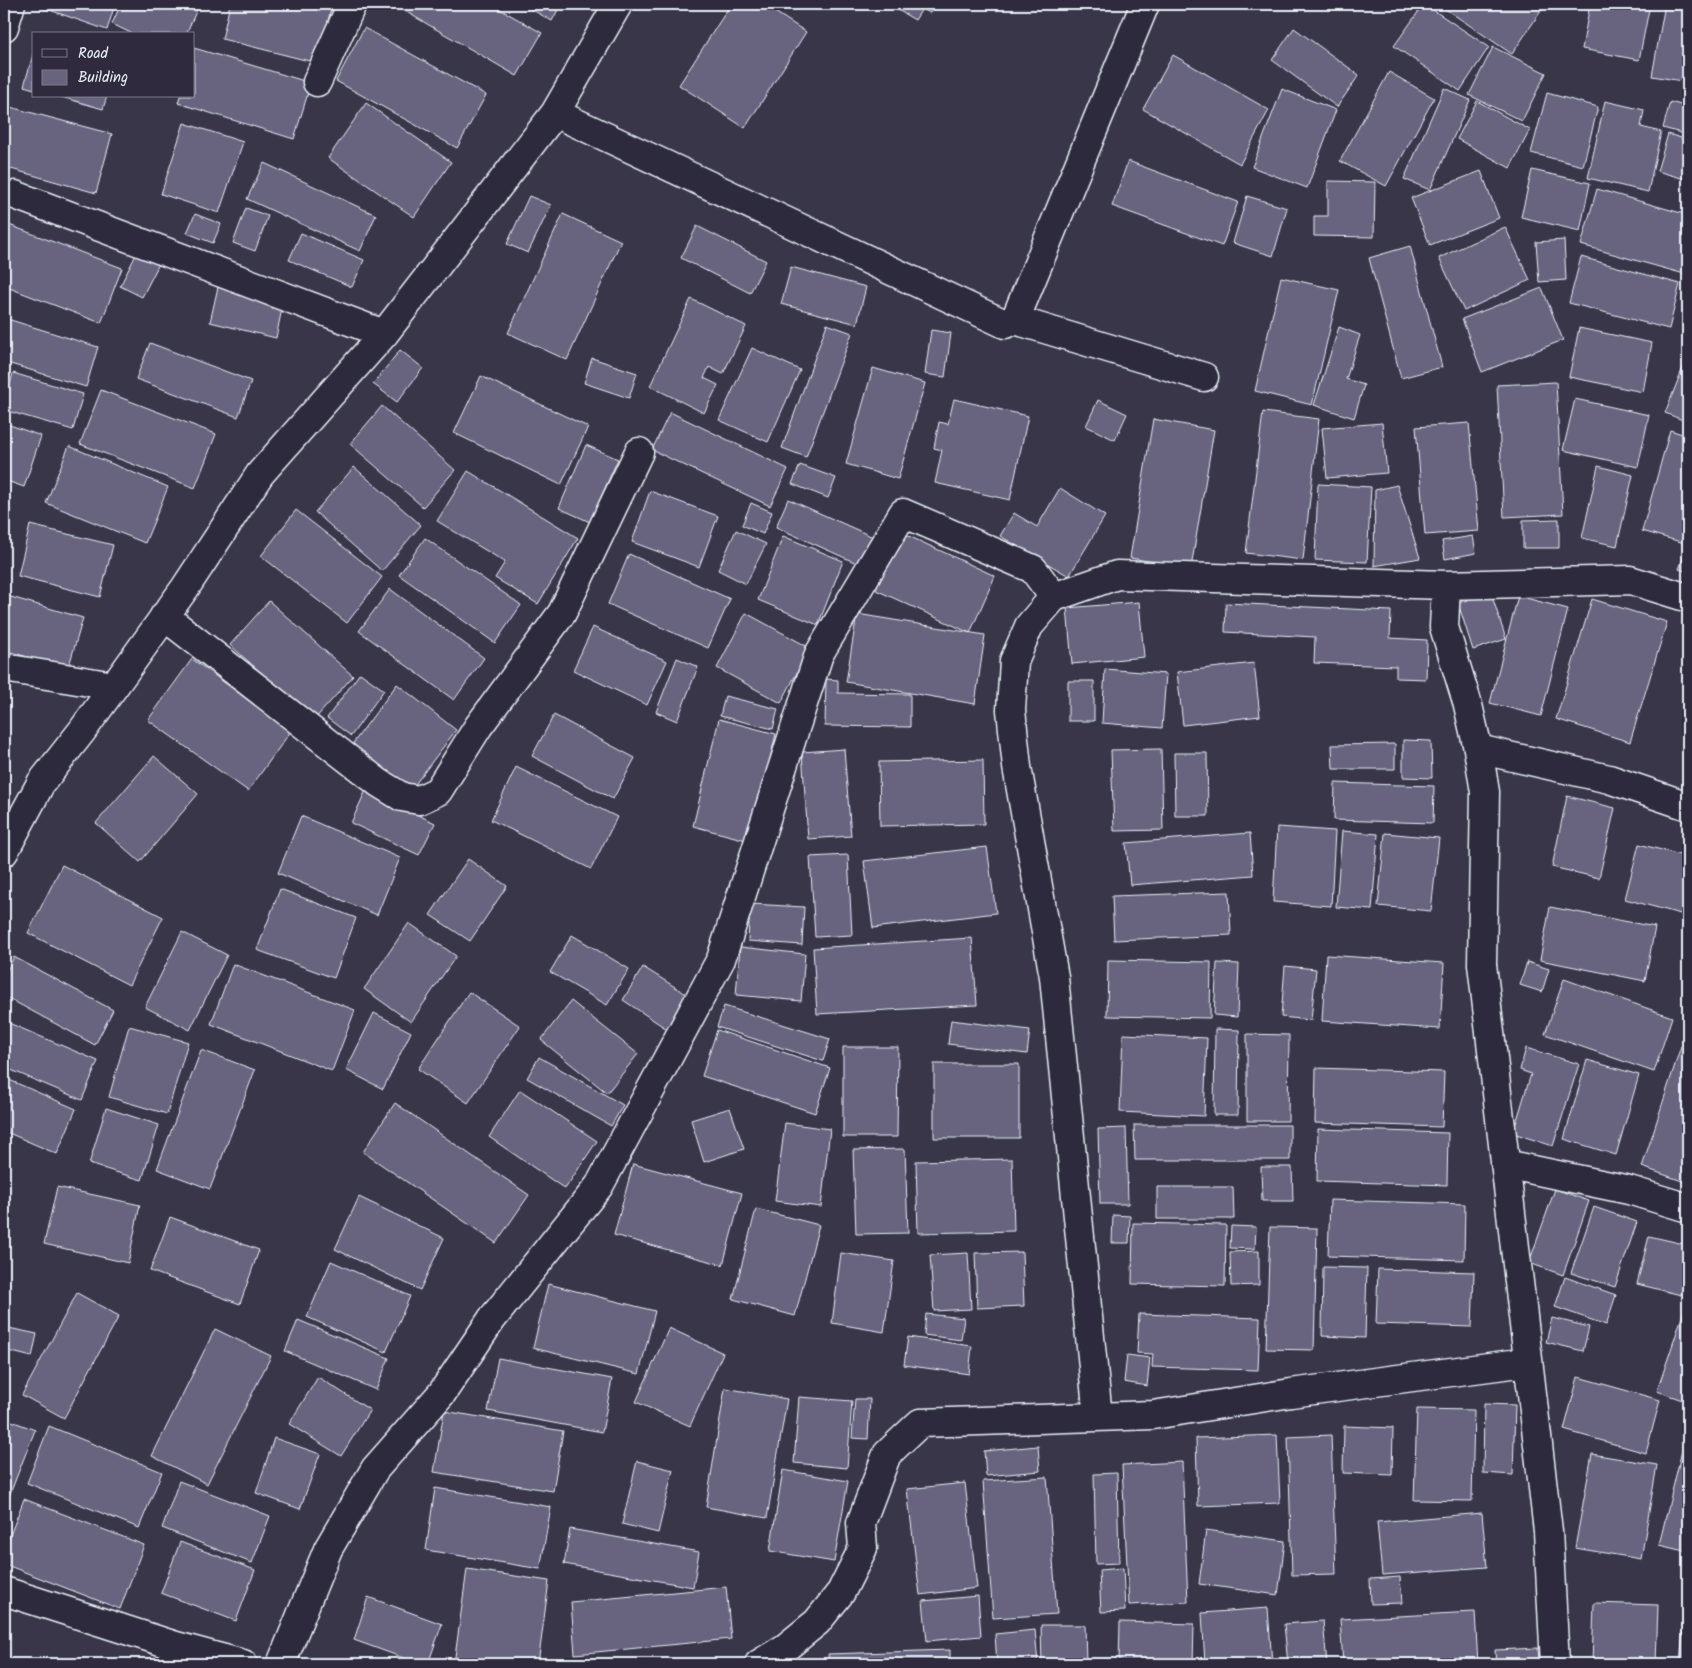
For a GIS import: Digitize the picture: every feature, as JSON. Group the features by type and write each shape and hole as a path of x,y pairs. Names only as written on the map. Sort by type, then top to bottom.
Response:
{"street":[{"path":"4,28 11,4"},
{"path":"317,82 352,4"},
{"path":"4,852 41,783 164,616 260,474 384,334 555,113 618,4"},
{"path":"1015,320 1145,4"},
{"path":"555,113 1005,324 1015,320 1204,377"},
{"path":"15,195 384,334"},
{"path":"164,616 379,783 402,797 419,800 438,791 478,727 562,612 639,452"},
{"path":"281,1664 328,1549 375,1469 442,1393 492,1319 604,1177 721,959 819,654 903,513 1032,569 1054,597"},
{"path":"1032,569 1028,626 1014,661 1011,710 1017,766 1054,977 1098,1417"},
{"path":"1028,626 1054,597 1117,575 1446,585 1630,580 1688,598"},
{"path":"1446,585 1444,627 1468,705 1485,792 1482,964 1548,1531 1555,1664"},
{"path":"4,668 114,686"},
{"path":"1478,749 1609,778 1688,806"},
{"path":"1505,1164 1629,1190 1688,1208"},
{"path":"759,1664 784,1648 817,1622 841,1592 863,1548 861,1523 887,1454 920,1423 1153,1415 1291,1393 1527,1362"},
{"path":"4,1591 176,1646 243,1664"}],"building":[{"path":"39,4 115,4 107,30 38,6"},
{"path":"121,4 199,5 187,32 129,32 112,24"},
{"path":"230,4 332,5 317,63 222,39"},
{"path":"407,4 491,4 542,33 517,76 403,10"},
{"path":"522,4 561,4 552,21"},
{"path":"731,4 780,4 775,12 806,32 745,128 679,85"},
{"path":"899,4 935,4 930,13 922,9 915,20 896,9"},
{"path":"1424,4 1489,47 1460,91 1394,46"},
{"path":"1438,4 1544,4 1545,5 1512,54"},
{"path":"1590,4 1650,4 1639,60 1582,49"},
{"path":"1665,4 1688,4 1688,82 1652,76"},
{"path":"364,28 486,95 457,148 336,81"},
{"path":"1294,28 1359,75 1337,107 1272,60"},
{"path":"1493,47 1546,73 1522,121 1469,95"},
{"path":"195,48 311,83 294,139 178,103 179,98 195,98"},
{"path":"1173,55 1269,110 1240,164 1143,109"},
{"path":"32,58 32,88 24,86"},
{"path":"1389,72 1434,98 1386,186 1340,161"},
{"path":"1444,88 1470,100 1430,190 1404,179"},
{"path":"1282,89 1336,110 1307,188 1252,167"},
{"path":"1547,93 1598,107 1583,166 1531,153"},
{"path":"65,98 106,98 103,109"},
{"path":"1477,101 1530,130 1510,168 1457,139"},
{"path":"1605,101 1644,110 1641,127 1661,132 1648,192 1588,178"},
{"path":"1670,102 1688,107 1688,135 1663,128"},
{"path":"366,103 451,162 414,217 328,158"},
{"path":"10,107 112,134 96,193 4,167 4,131"},
{"path":"184,123 243,142 219,213 161,194"},
{"path":"1668,134 1688,140 1688,180 1657,171"},
{"path":"1128,161 1238,202 1222,246 1112,206"},
{"path":"264,163 376,215 360,251 247,199"},
{"path":"1532,170 1590,183 1580,231 1521,217"},
{"path":"1481,171 1499,218 1430,245 1411,198"},
{"path":"1328,181 1375,182 1374,237 1314,236 1314,216 1328,216"},
{"path":"1597,189 1688,215 1688,275 1581,245"},
{"path":"529,196 551,205 528,253 507,244"},
{"path":"1247,196 1287,208 1273,256 1233,243"},
{"path":"246,208 268,216 255,251 233,243"},
{"path":"195,214 221,224 213,243 187,233"},
{"path":"563,214 621,241 567,360 508,333"},
{"path":"4,223 122,268 101,323 4,286"},
{"path":"697,226 766,261 750,293 681,258"},
{"path":"1505,227 1530,280 1464,311 1439,258"},
{"path":"301,233 364,260 352,287 289,260"},
{"path":"1564,240 1566,280 1539,282 1536,242"},
{"path":"1410,246 1442,367 1401,378 1369,258"},
{"path":"140,247 162,258 142,297 120,286"},
{"path":"1581,257 1680,284 1669,329 1569,303"},
{"path":"791,267 866,287 857,324 781,304"},
{"path":"1281,277 1339,290 1312,405 1255,391"},
{"path":"218,287 283,303 276,338 210,322"},
{"path":"1542,288 1563,340 1482,372 1462,319"},
{"path":"691,299 746,326 723,374 709,367 704,378 718,385 704,413 650,386"},
{"path":"4,318 98,347 86,387 4,362"},
{"path":"827,324 852,333 806,457 782,448"},
{"path":"1339,327 1360,335 1346,379 1364,385 1354,418 1314,405"},
{"path":"1579,328 1652,343 1643,392 1569,377"},
{"path":"931,330 951,333 945,377 925,374"},
{"path":"150,343 251,381 238,417 136,379"},
{"path":"752,348 800,370 768,442 719,420"},
{"path":"400,350 423,368 397,402 373,384"},
{"path":"1688,355 1688,422 1665,413"},
{"path":"592,358 637,373 629,398 584,383"},
{"path":"873,368 925,383 898,479 846,464"},
{"path":"13,373 83,394 73,430 4,410"},
{"path":"481,376 588,427 561,485 454,433"},
{"path":"1556,382 1563,514 1504,517 1497,385"},
{"path":"101,390 216,434 195,488 80,444"},
{"path":"954,399 1028,416 1010,500 935,483 942,450 934,448 939,422 948,424"},
{"path":"1575,399 1649,415 1638,467 1563,450"},
{"path":"1098,400 1127,414 1115,440 1086,426"},
{"path":"382,406 455,470 423,507 350,444"},
{"path":"670,412 788,469 770,506 652,450"},
{"path":"1263,412 1319,419 1303,560 1246,553"},
{"path":"1153,419 1214,430 1191,568 1130,558"},
{"path":"4,423 41,436 24,487 4,480"},
{"path":"1382,423 1387,473 1327,478 1322,428"},
{"path":"1469,423 1479,531 1425,535 1416,427"},
{"path":"1670,430 1688,436 1688,544 1642,531"},
{"path":"586,445 618,459 590,522 559,508"},
{"path":"69,446 168,487 145,543 46,503"},
{"path":"800,465 836,478 828,498 792,484"},
{"path":"1598,466 1633,475 1617,546 1582,538"},
{"path":"354,467 421,525 382,571 315,512"},
{"path":"468,471 578,538 538,604 495,578 505,562 437,521"},
{"path":"1318,484 1371,487 1367,562 1315,560"},
{"path":"1397,485 1420,558 1374,566 1375,490"},
{"path":"1060,488 1105,516 1069,576 1000,536 1014,513 1037,527"},
{"path":"650,491 718,516 699,567 632,542"},
{"path":"788,499 873,537 861,565 776,527"},
{"path":"751,503 772,512 763,534 742,525"},
{"path":"296,510 382,577 347,623 261,556"},
{"path":"1559,519 1559,548 1523,548 1523,520"},
{"path":"30,525 113,545 100,597 18,576"},
{"path":"736,530 766,544 746,584 718,570"},
{"path":"902,533 995,576 970,633 876,590"},
{"path":"783,536 843,561 818,625 758,600"},
{"path":"1473,536 1476,553 1445,559 1442,541"},
{"path":"425,538 521,605 495,643 399,575"},
{"path":"1688,545 1688,572 1679,569"},
{"path":"629,554 730,599 708,648 608,604"},
{"path":"390,589 484,658 454,700 359,631"},
{"path":"1491,593 1506,639 1473,650 1458,603"},
{"path":"4,595 83,618 68,669 4,650"},
{"path":"1518,596 1568,609 1541,716 1490,703"},
{"path":"1592,599 1667,622 1630,742 1556,719"},
{"path":"269,601 353,676 314,720 230,645"},
{"path":"1139,602 1144,657 1072,664 1067,608"},
{"path":"1226,603 1391,611 1390,638 1427,640 1426,679 1396,678 1396,666 1314,663 1315,637 1225,632"},
{"path":"746,613 810,648 781,703 717,668"},
{"path":"857,614 985,635 975,704 846,682"},
{"path":"593,627 667,661 647,705 573,670"},
{"path":"677,658 698,667 677,721 656,712"},
{"path":"192,659 291,731 248,791 148,720"},
{"path":"1254,663 1260,716 1183,725 1177,672"},
{"path":"1105,669 1166,674 1162,728 1102,723"},
{"path":"360,673 384,690 351,736 327,718"},
{"path":"826,679 838,680 838,693 910,694 910,727 825,726"},
{"path":"1068,681 1094,681 1094,721 1068,721"},
{"path":"397,684 456,730 410,791 351,746"},
{"path":"725,696 778,709 773,729 720,716"},
{"path":"554,715 635,758 613,799 532,756"},
{"path":"719,719 776,734 750,841 693,826"},
{"path":"1403,740 1431,741 1432,778 1403,777"},
{"path":"1395,744 1395,769 1333,769 1332,745"},
{"path":"844,749 851,836 808,839 802,752"},
{"path":"1161,749 1163,830 1114,831 1111,750"},
{"path":"1174,753 1207,753 1208,816 1175,816"},
{"path":"154,756 198,794 140,862 96,823"},
{"path":"983,760 984,824 880,826 879,762"},
{"path":"516,767 617,817 591,869 491,820"},
{"path":"1335,783 1434,786 1433,823 1334,820"},
{"path":"366,790 435,823 419,855 351,823"},
{"path":"1567,796 1615,808 1599,878 1552,867"},
{"path":"301,816 400,858 377,915 278,873"},
{"path":"1277,827 1335,831 1331,906 1273,902"},
{"path":"1342,831 1378,834 1372,910 1336,907"},
{"path":"1250,833 1253,875 1130,885 1126,843"},
{"path":"1385,833 1439,838 1431,911 1378,906"},
{"path":"1639,844 1688,857 1688,916 1625,899"},
{"path":"987,847 996,913 873,928 864,861"},
{"path":"848,855 852,935 815,937 810,857"},
{"path":"468,859 507,886 470,941 430,915"},
{"path":"62,865 163,917 129,985 28,933"},
{"path":"280,889 356,918 334,978 257,950"},
{"path":"1229,892 1231,935 1114,940 1112,896"},
{"path":"750,904 804,907 802,945 748,941"},
{"path":"1550,907 1655,927 1645,981 1540,960"},
{"path":"409,923 456,956 411,1022 364,989"},
{"path":"182,932 227,955 190,1030 145,1007"},
{"path":"572,935 629,969 607,1005 550,972"},
{"path":"972,938 977,1005 817,1014 813,948"},
{"path":"740,947 805,954 801,1001 736,995"},
{"path":"1326,955 1444,963 1440,1029 1322,1021"},
{"path":"14,957 113,1010 95,1045 4,996 4,976"},
{"path":"1108,960 1211,962 1210,1018 1107,1016"},
{"path":"1527,962 1549,969 1542,992 1520,985"},
{"path":"1217,963 1239,964 1237,1017 1214,1015"},
{"path":"233,964 355,1010 332,1071 211,1024"},
{"path":"1285,966 1316,969 1311,1020 1281,1017"},
{"path":"643,967 691,997 670,1031 623,1000"},
{"path":"1564,979 1672,1017 1654,1072 1545,1034"},
{"path":"469,992 520,1026 468,1103 418,1069"},
{"path":"571,1001 638,1054 607,1093 541,1040"},
{"path":"724,1006 830,1039 823,1061 717,1027"},
{"path":"374,1013 411,1032 383,1089 346,1070"},
{"path":"951,1020 1030,1030 1027,1054 948,1044"},
{"path":"4,1021 98,1061 82,1100 4,1067"},
{"path":"129,1026 188,1042 167,1114 109,1097"},
{"path":"1215,1029 1239,1030 1238,1115 1214,1115"},
{"path":"717,1030 830,1068 815,1113 702,1076"},
{"path":"1123,1034 1207,1038 1204,1116 1120,1112"},
{"path":"1247,1034 1289,1035 1288,1121 1247,1121"},
{"path":"1681,1046 1688,1048 1688,1183 1642,1167"},
{"path":"843,1047 898,1047 897,1137 843,1137"},
{"path":"1526,1048 1579,1064 1553,1146 1513,1133 1531,1074 1520,1070"},
{"path":"201,1050 255,1070 210,1189 157,1169"},
{"path":"539,1057 623,1105 611,1126 527,1078"},
{"path":"1587,1060 1639,1075 1616,1155 1564,1139"},
{"path":"934,1064 1019,1064 1019,1138 934,1138"},
{"path":"1316,1068 1444,1072 1442,1127 1315,1123"},
{"path":"7,1079 76,1109 57,1154 4,1131 4,1087"},
{"path":"520,1090 597,1141 565,1189 489,1137"},
{"path":"395,1103 529,1195 496,1243 363,1152"},
{"path":"106,1108 159,1125 142,1180 89,1164"},
{"path":"730,1108 744,1149 704,1162 691,1120"},
{"path":"785,1123 830,1129 821,1207 775,1201"},
{"path":"1134,1125 1290,1125 1290,1160 1135,1160"},
{"path":"1126,1128 1128,1204 1100,1204 1098,1129"},
{"path":"1318,1129 1448,1133 1447,1185 1317,1181"},
{"path":"905,1149 908,1233 856,1234 853,1150"},
{"path":"1012,1159 1014,1231 918,1233 916,1161"},
{"path":"633,1164 742,1193 723,1265 614,1235"},
{"path":"1261,1167 1292,1167 1293,1201 1262,1201"},
{"path":"57,1187 140,1205 128,1263 44,1244"},
{"path":"1157,1187 1233,1187 1234,1219 1157,1219"},
{"path":"1555,1189 1589,1201 1563,1275 1529,1263"},
{"path":"359,1197 444,1238 420,1290 335,1249"},
{"path":"1330,1200 1465,1204 1464,1260 1328,1256"},
{"path":"1594,1207 1637,1222 1615,1287 1571,1273"},
{"path":"756,1209 819,1225 795,1316 733,1299"},
{"path":"1113,1215 1130,1216 1129,1243 1112,1243"},
{"path":"170,1217 259,1250 240,1304 150,1271"},
{"path":"1133,1223 1226,1225 1225,1286 1132,1284"},
{"path":"1231,1226 1256,1227 1255,1249 1230,1248"},
{"path":"1270,1227 1317,1228 1314,1350 1266,1349"},
{"path":"1649,1236 1688,1245 1688,1267 1681,1295 1637,1284"},
{"path":"1259,1251 1259,1285 1231,1286 1230,1252"},
{"path":"1022,1252 1024,1306 977,1308 975,1253"},
{"path":"841,1253 894,1261 884,1332 832,1323"},
{"path":"968,1253 971,1309 934,1311 930,1255"},
{"path":"331,1261 410,1296 386,1352 307,1317"},
{"path":"1323,1267 1367,1268 1365,1338 1322,1336"},
{"path":"1378,1269 1474,1272 1472,1327 1376,1324"},
{"path":"1565,1277 1616,1295 1606,1325 1555,1307"},
{"path":"548,1284 655,1311 639,1374 533,1348"},
{"path":"77,1293 119,1316 64,1418 22,1395"},
{"path":"1688,1299 1688,1402 1657,1391"},
{"path":"926,1314 964,1318 961,1340 924,1335"},
{"path":"1139,1314 1260,1318 1258,1370 1152,1367 1153,1354 1137,1353"},
{"path":"1552,1318 1589,1327 1583,1351 1546,1342"},
{"path":"298,1320 389,1358 376,1390 285,1351"},
{"path":"4,1327 37,1334 32,1357 4,1350"},
{"path":"669,1328 723,1353 690,1426 636,1402"},
{"path":"215,1329 271,1356 207,1484 152,1456"},
{"path":"908,1337 972,1346 969,1374 904,1365"},
{"path":"1127,1355 1150,1358 1147,1386 1124,1382"},
{"path":"498,1358 612,1379 602,1432 488,1411"},
{"path":"318,1377 370,1410 341,1456 289,1424"},
{"path":"1578,1377 1660,1400 1646,1453 1564,1430"},
{"path":"725,1388 787,1399 767,1518 706,1507"},
{"path":"799,1397 852,1401 847,1468 794,1463"},
{"path":"855,1399 870,1399 868,1439 852,1438"},
{"path":"1484,1404 1515,1405 1513,1475 1483,1473"},
{"path":"1417,1409 1474,1410 1472,1501 1414,1500"},
{"path":"444,1411 563,1431 553,1491 434,1472"},
{"path":"4,1418 35,1430 4,1509"},
{"path":"49,1426 162,1472 139,1528 27,1483"},
{"path":"1344,1426 1393,1428 1392,1475 1343,1473"},
{"path":"1688,1426 1688,1552 1659,1545"},
{"path":"1277,1435 1280,1503 1198,1506 1196,1438"},
{"path":"1331,1435 1336,1574 1292,1575 1288,1437"},
{"path":"274,1438 320,1454 300,1509 256,1493"},
{"path":"1038,1446 1040,1471 986,1476 984,1451"},
{"path":"1592,1454 1657,1465 1641,1559 1575,1548"},
{"path":"637,1461 673,1470 658,1533 622,1524"},
{"path":"1182,1462 1188,1602 1129,1605 1122,1465"},
{"path":"783,1470 848,1481 834,1562 770,1551"},
{"path":"1117,1473 1119,1563 1096,1564 1094,1474"},
{"path":"1047,1477 1057,1614 993,1618 983,1481"},
{"path":"179,1481 270,1516 252,1563 162,1528"},
{"path":"965,1483 977,1588 920,1595 907,1489"},
{"path":"435,1488 551,1507 540,1569 426,1550"},
{"path":"24,1499 144,1545 120,1609 4,1564 4,1551"},
{"path":"1482,1513 1487,1567 1382,1575 1377,1522"},
{"path":"570,1529 699,1552 693,1587 564,1564"},
{"path":"1206,1530 1285,1541 1278,1595 1199,1584"},
{"path":"180,1542 255,1570 236,1621 161,1593"},
{"path":"1123,1568 1125,1611 1101,1612 1099,1570"},
{"path":"467,1569 549,1581 538,1664 454,1664"},
{"path":"1400,1577 1402,1603 1371,1604 1370,1579"},
{"path":"726,1587 731,1639 575,1654 571,1602"},
{"path":"978,1596 981,1636 927,1641 923,1601"},
{"path":"368,1597 442,1624 428,1664 420,1664 354,1640"},
{"path":"1594,1603 1658,1605 1656,1664 1592,1664"},
{"path":"1268,1608 1272,1664 1205,1664 1202,1613"},
{"path":"1475,1612 1478,1664 1343,1664 1340,1619"},
{"path":"1323,1621 1327,1664 1288,1664 1284,1624"},
{"path":"1120,1622 1194,1624 1193,1664 1119,1664"},
{"path":"1041,1625 1085,1625 1086,1664 1042,1664"},
{"path":"1035,1630 1038,1664 997,1664 995,1634"},
{"path":"1683,1631 1688,1631 1688,1664 1680,1664"},
{"path":"1538,1648 1539,1664 1496,1664 1495,1650"},
{"path":"950,1650 950,1664 829,1664 828,1654"}]}
